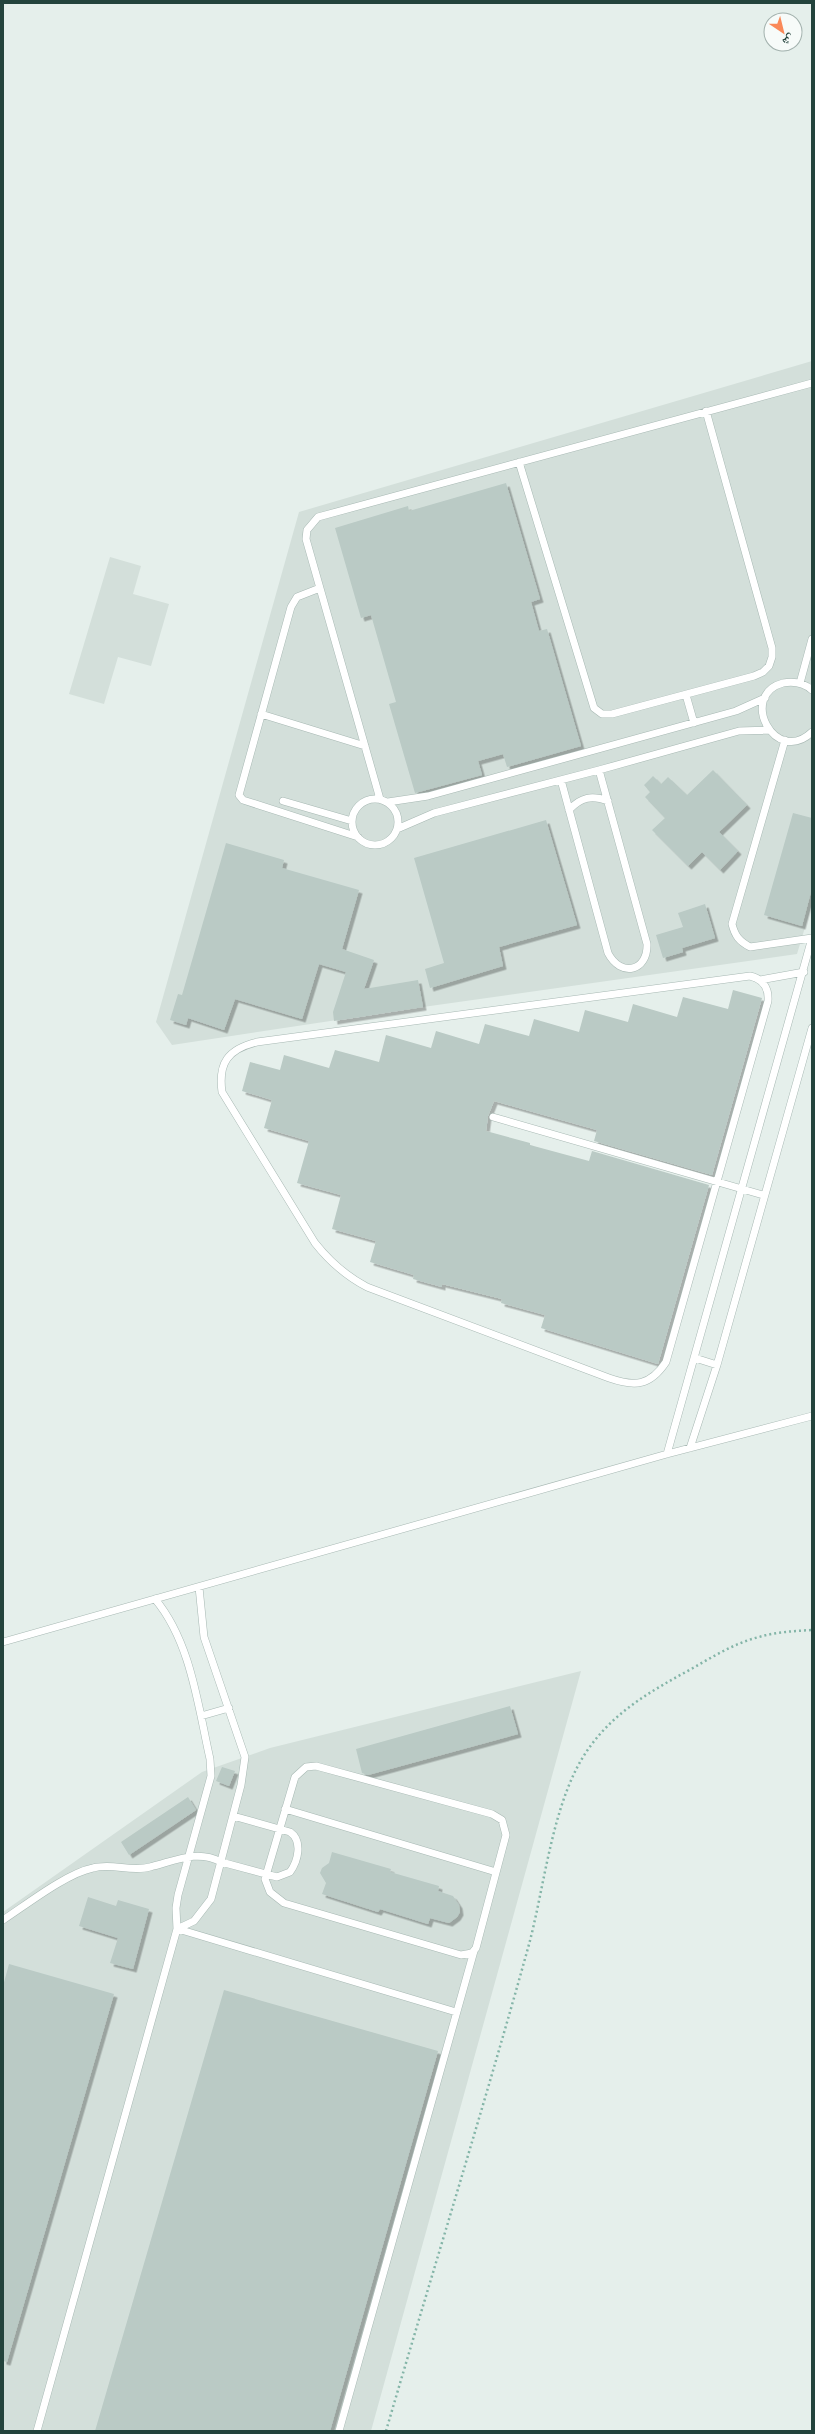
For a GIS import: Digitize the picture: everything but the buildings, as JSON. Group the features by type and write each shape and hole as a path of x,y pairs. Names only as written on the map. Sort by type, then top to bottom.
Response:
{"lane":[{"path":"380,799 306,539 307,530 318,517 812,383"},
{"path":"519,462 594,708 602,714 612,714 686,694 758,674 769,666 772,657 772,648 706,411"},
{"path":"320,588 297,597 291,607 239,792 240,798 358,837 370,844 383,844 394,835 397,829 397,814 388,802"},
{"path":"800,683 812,639"},
{"path":"358,837 352,821 354,813 364,802 380,799 388,802 428,796 746,708 765,698 771,690 780,684 800,683 812,690"},
{"path":"686,694 694,722"},
{"path":"765,698 762,715 769,730 785,740 798,740 812,733"},
{"path":"262,714 365,746"},
{"path":"397,829 434,813 599,770 739,731 769,730"},
{"path":"667,1454 804,972 812,938 750,947 741,942 734,934 732,924 785,740"},
{"path":"561,780 608,953 612,961 619,967 628,969 637,967 644,961 648,953 647,944 599,770"},
{"path":"569,810 582,799 591,797 608,801"},
{"path":"283,801 352,821"},
{"path":"760,980 769,993 768,1001 666,1362 659,1372 649,1380 637,1384 624,1383 368,1287 342,1271 315,1243 222,1092 220,1078 223,1064 231,1053 243,1045 257,1042 750,976 760,980 804,972"},
{"path":"690,1448 717,1365 812,1028"},
{"path":"493,1117 764,1195"},
{"path":"695,1358 717,1365"},
{"path":"3,1642 667,1454 812,1416"},
{"path":"178,1929 194,1921 207,1907 233,1816 241,1784 245,1757 204,1637 199,1587"},
{"path":"36,2431 178,1929 176,1908 212,1769 201,1716 179,1639 164,1610 155,1599"},
{"path":"201,1716 229,1708"},
{"path":"339,2431 456,2012 474,1951 496,1872 506,1830 502,1820 492,1814 311,1766 298,1773 285,1809 267,1875 266,1885 270,1892 284,1902 461,1955 470,1955 474,1951"},
{"path":"285,1809 496,1872"},
{"path":"3,1920 86,1870 102,1866 144,1868 189,1856 205,1856 267,1875 277,1877 286,1875 295,1862 296,1839 290,1832 233,1816"},
{"path":"178,1929 456,2012"}],"path":[{"path":"386,2431 443,2234 481,2115 534,1928 556,1828 570,1784 588,1749 613,1719 644,1695 732,1646 759,1637 787,1631 812,1630"}],"shaded area":[{"path":"812,361 812,904 797,954 423,1007 172,1045 156,1022 299,512"},
{"path":"110,557 141,566 133,594 169,604 151,666 118,657 104,704 69,694"},
{"path":"581,1671 371,2431 3,2431 3,1912 202,1772 270,1748"}]}
